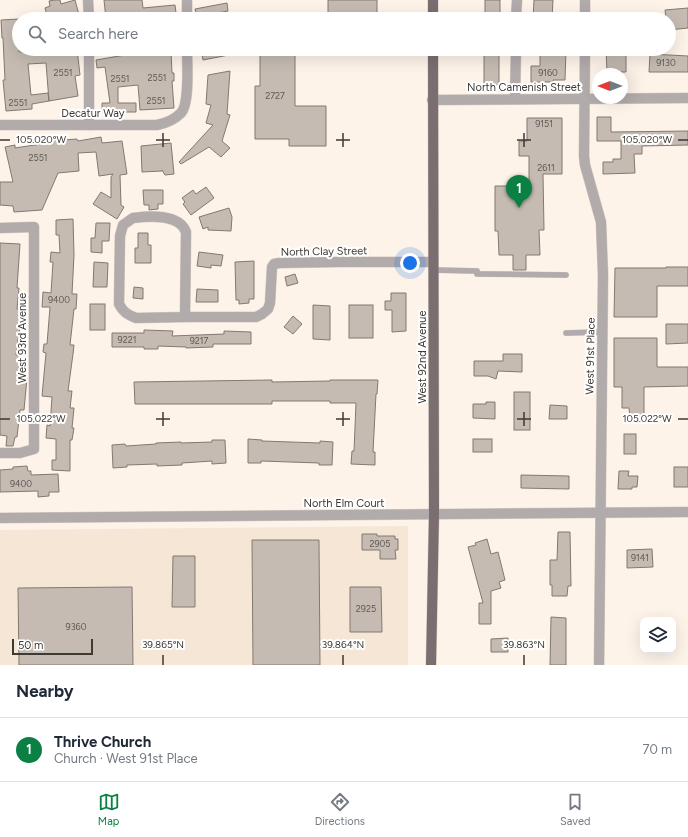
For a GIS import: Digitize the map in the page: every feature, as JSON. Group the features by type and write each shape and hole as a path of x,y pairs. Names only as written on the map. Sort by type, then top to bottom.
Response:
{"main road":[{"path":"433,12 434,0"},
{"name":"West 92nd Avenue","path":"431,665 434,514 432,56"}],"street":[{"path":"88,0 89,12"},
{"path":"187,0 187,12"},
{"path":"516,0 516,12"},
{"path":"89,56 89,125"},
{"name":"Decatur Way","path":"0,125 157,125 170,122 183,112 187,98 187,56"},
{"path":"515,99 516,56"},
{"name":"West 91st Place","path":"584,56 585,165 601,222 602,332 599,665"},
{"name":"North Camenish Street","path":"432,100 688,98"},
{"name":"North Clay Street","path":"185,317 186,232 184,227 179,222 165,218 138,218 128,220 123,225 120,236 119,304 122,310 128,315 136,318 249,318 262,314 268,309 270,303 272,267 274,264 279,263 340,262 433,266"},
{"name":"West 93rd Avenue","path":"0,228 34,227 34,449 20,453 0,453"},
{"name":"North Elm Court","path":"0,518 688,512"}],"lane":[{"path":"433,266 477,273 566,275"},
{"path":"566,333 602,332"}],"shaded area":[{"path":"408,526 408,665 0,665 0,530"}],"building":[{"path":"60,0 61,4 75,0 78,12 46,12 45,8 50,6 49,1"},
{"path":"104,0 142,0 143,8 175,5 176,12 105,12"},
{"path":"328,0 377,0 377,12 328,12"},
{"path":"485,0 500,0 500,12 485,12"},
{"path":"534,0 553,0 552,12 533,12"},
{"path":"227,3 228,11 196,12 195,9"},
{"path":"688,8 688,28 676,29 676,12 665,12 665,10"},
{"path":"12,19 12,56 78,56 80,75 75,76 78,96 32,104 32,109 6,111 3,80 5,80 1,20","holes":["46,63 49,101 48,93 31,95 28,64"]},
{"path":"119,56 171,56 172,73 174,73 174,81 172,81 174,108 140,110 138,85 118,87 118,103 136,103 136,112 102,112 102,103 110,103 105,67 97,68 96,60"},
{"path":"202,56 224,56 203,60"},
{"path":"260,56 295,56 295,106 326,106 326,146 289,146 289,139 255,139 255,86 260,86"},
{"path":"484,56 499,56 499,85 484,85"},
{"path":"540,56 566,56 565,80 553,80 553,82 531,82 531,66 540,66"},
{"path":"606,56 626,56 626,68 607,68"},
{"path":"650,56 688,56 688,72 649,72"},
{"path":"230,71 227,114 230,115 222,141 230,148 221,157 209,147 181,164 179,162 213,125 206,123 211,105 206,104 208,75"},
{"path":"597,117 611,117 611,132 688,131 688,145 642,146 642,154 634,154 635,173 603,174 603,162 613,162 613,159 621,159 621,141 597,141"},
{"path":"527,118 562,118 562,174 543,174 544,230 539,230 540,255 526,255 526,270 513,270 513,255 499,255 498,231 495,231 495,186 529,186 529,156 519,156 519,141 527,141"},
{"path":"101,137 102,143 122,141 127,174 120,175 121,205 124,207 117,219 93,204 101,192 111,198 111,177 113,174 99,176 96,152 78,153 79,171 58,173 42,210 14,212 13,206 0,205 0,182 13,182 5,147 15,145 15,148 48,143 48,141 77,139 78,141"},
{"path":"171,143 174,174 165,175 162,170 142,172 141,146"},
{"path":"206,187 214,198 191,215 183,204 185,202 182,198 193,190 196,194"},
{"path":"143,190 163,190 163,204 158,204 158,209 149,210 149,205 144,205"},
{"path":"229,208 232,217 231,231 208,230 208,227 203,229 199,217"},
{"path":"73,219 74,255 72,294 77,294 70,345 74,345 68,391 72,391 70,408 74,408 72,428 74,428 72,440 70,440 70,471 52,470 52,460 56,460 56,439 46,438 47,425 50,426 52,397 42,396 46,353 43,352 44,344 47,344 50,307 42,307 43,292 51,293 53,262 50,262 51,252 60,253 59,235 56,235 56,220"},
{"path":"96,223 110,223 109,241 102,241 102,253 91,252 91,238 95,238"},
{"path":"138,233 148,233 148,245 151,245 151,263 135,263 135,248 138,248"},
{"path":"0,243 20,244 17,309 26,310 25,318 21,318 16,355 20,355 18,375 23,375 23,378 27,378 24,410 20,410 17,437 15,437 13,446 6,446 7,436 0,435"},
{"path":"199,252 223,255 221,266 211,265 211,268 197,266"},
{"path":"254,261 254,299 249,299 249,303 239,304 239,300 236,300 235,262"},
{"path":"94,262 108,263 107,287 93,287"},
{"path":"688,267 688,286 657,286 657,317 614,317 615,268"},
{"path":"295,274 298,283 287,286 285,277"},
{"path":"134,287 143,288 143,299 133,298"},
{"path":"197,289 218,290 218,302 196,302"},
{"path":"391,293 406,293 406,331 392,332 392,310 385,310 385,301 391,301"},
{"path":"90,304 105,304 105,330 90,330"},
{"path":"313,305 330,306 330,340 313,339"},
{"path":"349,305 373,305 373,338 349,338"},
{"path":"293,316 302,324 293,334 284,327"},
{"path":"666,324 688,324 688,343 666,344"},
{"path":"144,330 173,331 172,336 224,334 224,331 251,332 251,344 213,344 213,347 186,348 158,346 158,349 144,349 144,347 112,347 112,333 144,333"},
{"path":"614,338 657,338 657,367 688,367 688,386 644,387 644,417 630,417 629,408 622,408 622,387 614,387"},
{"path":"503,354 522,354 522,372 498,371 496,379 488,376 474,376 474,361 503,361"},
{"path":"272,380 272,382 378,380 373,452 375,452 375,465 351,464 352,451 354,451 356,403 330,403 330,401 272,401 272,404 135,404 134,382"},
{"path":"514,392 530,392 530,430 514,430"},
{"path":"486,402 495,402 495,419 473,418 473,404 486,404"},
{"path":"550,405 567,406 567,419 549,419"},
{"path":"624,434 636,434 636,454 624,454"},
{"path":"248,439 262,441 333,442 332,465 319,465 319,463 261,461 261,463 248,463"},
{"path":"473,439 492,439 492,452 473,452"},
{"path":"212,440 225,440 226,463 212,464 212,461 182,463 182,465 127,465 127,467 113,468 112,445 125,444 126,446 156,443 212,442"},
{"path":"27,466 28,471 31,471 31,475 58,474 59,492 49,492 49,496 38,497 38,491 0,492 0,470"},
{"path":"674,467 688,467 688,487 674,487"},
{"path":"619,471 629,471 628,476 638,476 637,487 632,487 632,489 618,489"},
{"path":"521,475 569,476 569,489 521,488"},
{"path":"558,532 570,532 571,586 568,586 567,596 552,596 552,585 550,585 550,560 557,560"},
{"path":"362,534 395,536 395,539 398,539 398,550 395,550 396,559 380,559 380,550 362,550"},
{"path":"487,539 491,554 498,552 505,580 499,582 501,588 491,591 491,624 479,624 479,603 483,603 468,547 476,545 475,543"},
{"path":"252,540 319,540 320,665 253,665"},
{"path":"652,549 653,567 627,568 627,550"},
{"path":"173,556 195,556 195,607 172,607"},
{"path":"132,587 133,665 19,665 18,588"},
{"path":"350,587 381,587 382,632 350,632"},
{"path":"551,617 566,618 566,665 550,665"},
{"path":"508,638 508,652 491,652 491,639"}],"place":[{"name":"Thrive Church","path":"519,208"}]}
